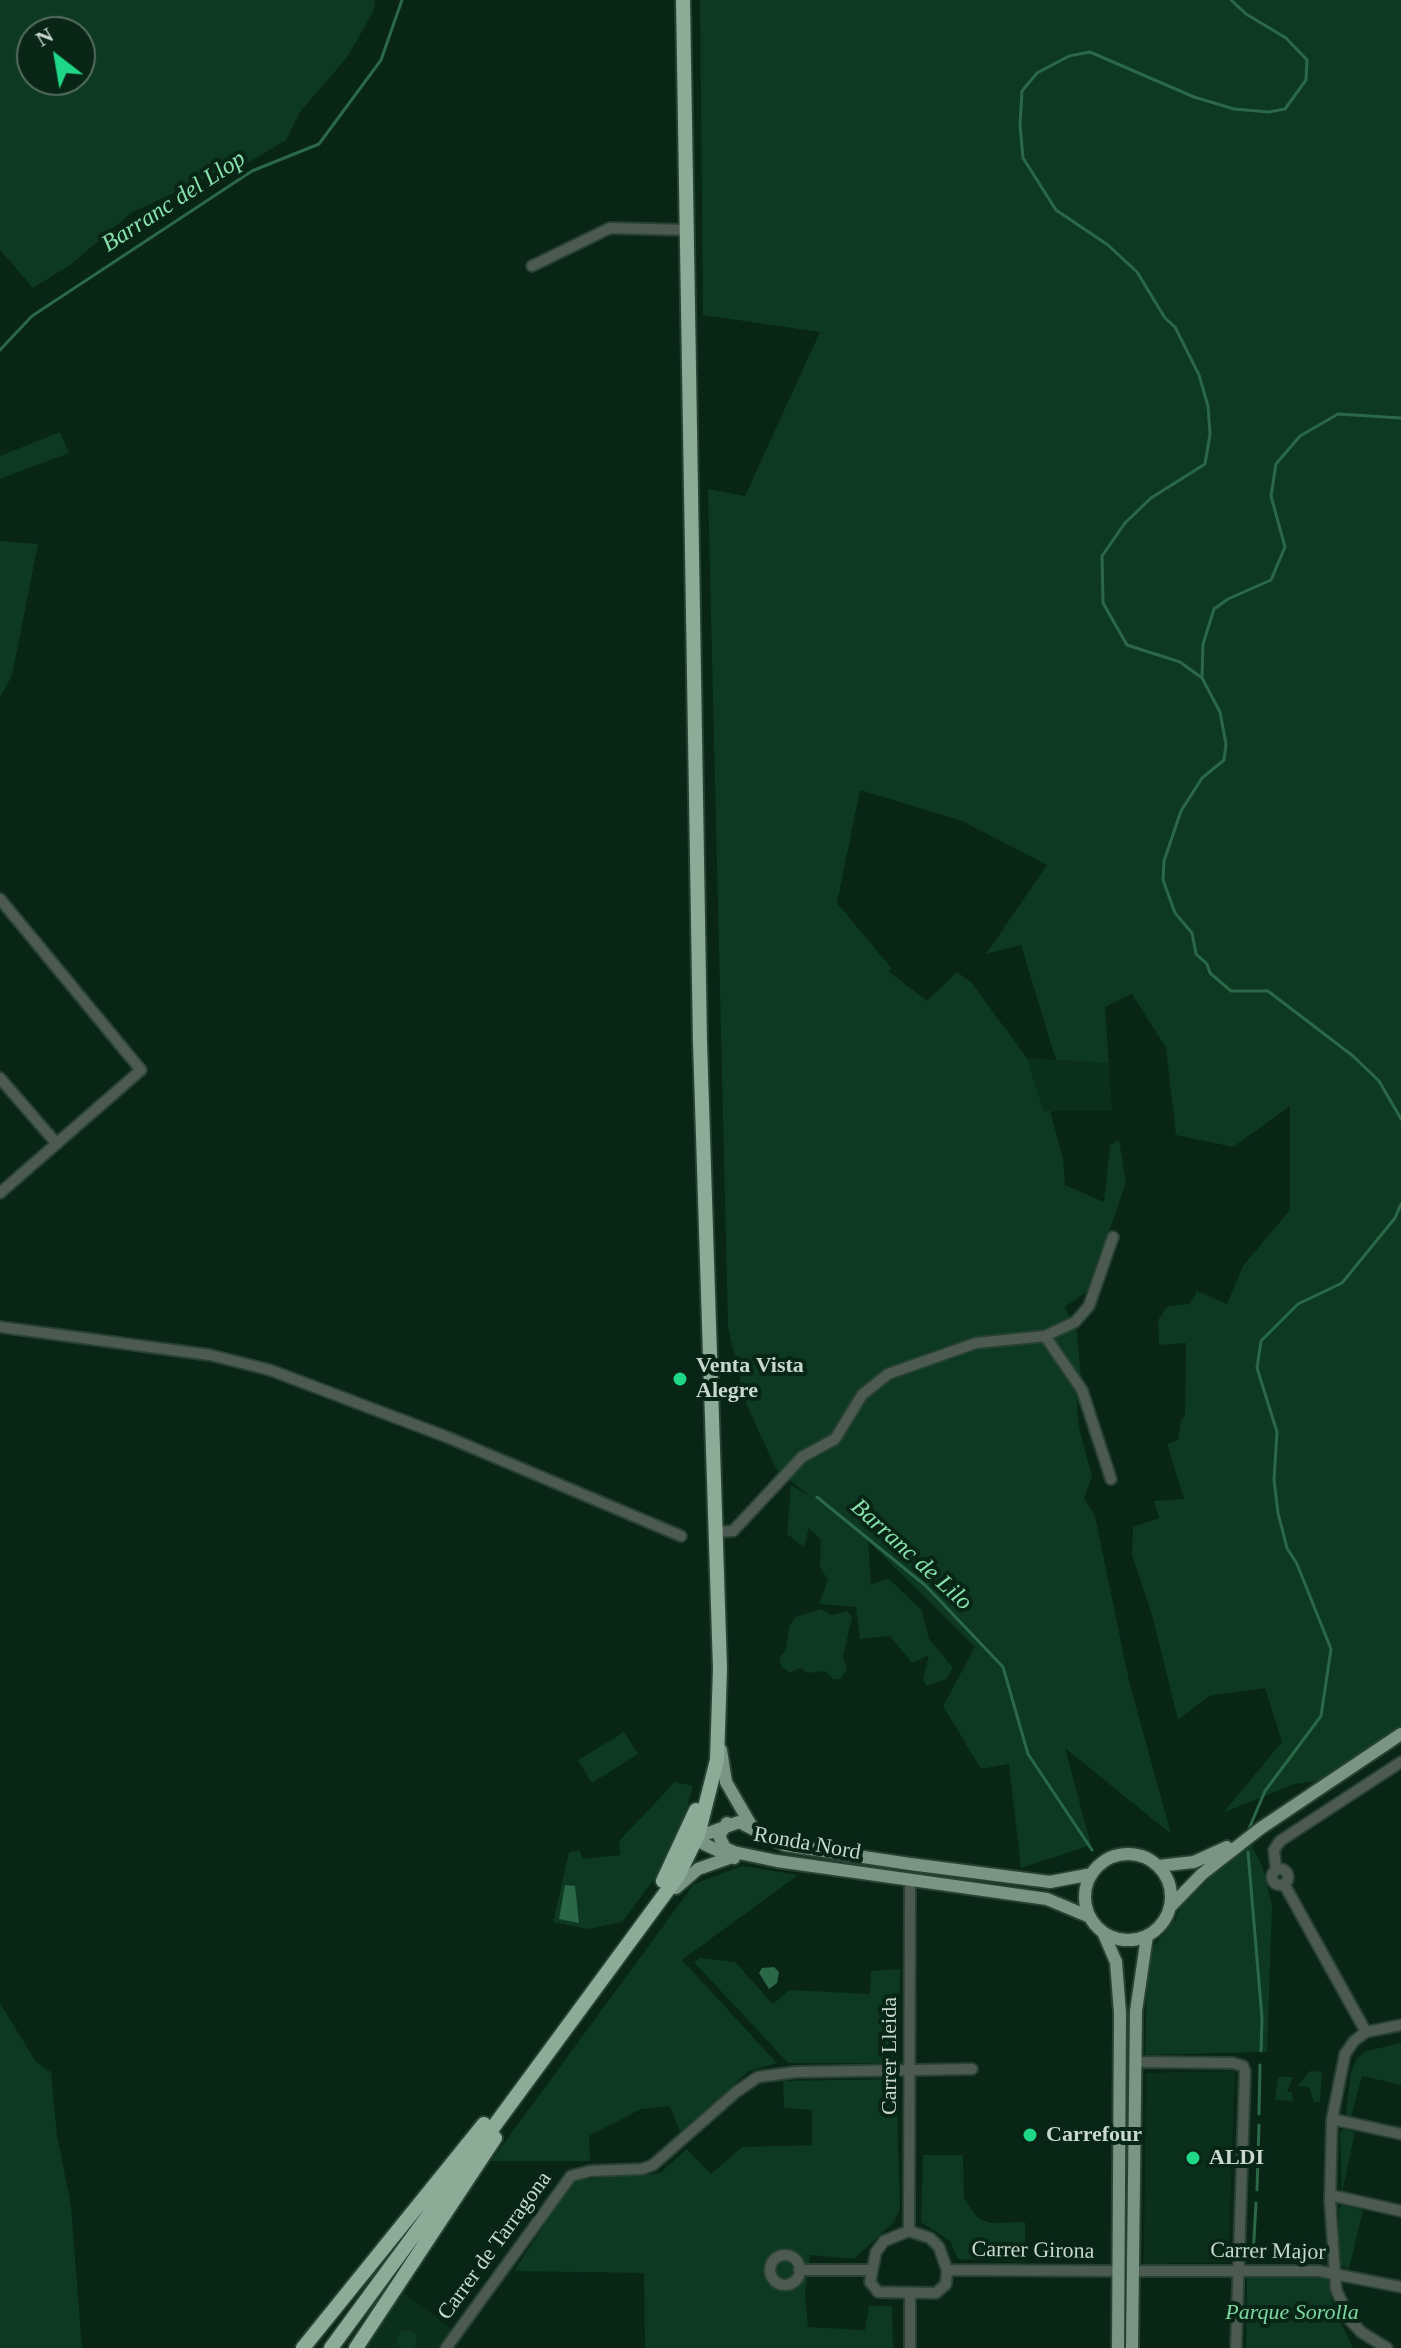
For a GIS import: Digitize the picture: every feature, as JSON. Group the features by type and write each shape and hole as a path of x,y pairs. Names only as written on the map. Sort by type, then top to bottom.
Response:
{"highway":[{"path":"331,2348 470,2157 536,2074 678,1876 698,1835 717,1760 720,1717 700,1042 683,0"},
{"path":"470,2157 520,2081 634,1926 681,1849 699,1804 711,1728 715,1550"},
{"path":"356,2348 536,2074"},
{"path":"303,2348 381,2247 520,2081"}],"main road":[{"path":"720,1717 726,1782 752,1827"},
{"name":"Ronda Nord","path":"1147,1936 1162,1924 1170,1907 1202,1874 1261,1828 1401,1734"},
{"path":"699,1804 698,1835 704,1844 729,1858"},
{"name":"Ronda Nord","path":"1103,1932 1090,1917 1047,1899 755,1856 725,1848 719,1836 727,1823 739,1822 784,1845 1050,1882 1092,1874 1110,1858 1123,1854 1143,1857 1158,1866 1194,1862 1261,1828"},
{"path":"681,1849 698,1835 727,1823"},
{"path":"653,1914 684,1878 729,1858 755,1856"},
{"path":"1158,1866 1168,1881 1170,1907"},
{"path":"1090,1917 1085,1895 1092,1874"},
{"path":"1103,1932 1126,1940 1147,1936 1136,2011 1132,2348"},
{"path":"1103,1932 1116,1962 1120,2013 1118,2348"}],"street":[{"path":"532,266 610,228 687,230"},
{"path":"0,899 141,1070 0,1193"},
{"path":"0,1078 57,1144"},
{"path":"714,1532 733,1531 802,1457 835,1439 862,1395 888,1374 976,1343 1045,1336 1075,1322 1089,1306 1113,1237"},
{"path":"0,1327 210,1355 270,1370 447,1437 681,1536"},
{"path":"1045,1336 1082,1390 1111,1479"},
{"path":"1366,2032 1284,1884 1287,1873 1276,1869 1274,1850 1280,1841 1401,1762"},
{"name":"Carrer Lleida","path":"909,2231 910,1881"},
{"path":"1387,2348 1361,2332 1340,2304 1333,2272 1330,2195 1332,2119 1345,2054 1354,2041 1366,2032 1401,2025"},
{"path":"1136,2062 1243,2066 1236,2348"},
{"name":"Carrer de Tarragona","path":"448,2346 571,2176 590,2171 642,2169 661,2161 736,2092 758,2077 796,2072 972,2069"},
{"path":"1332,2119 1401,2132"},
{"path":"1330,2195 1401,2211"},
{"path":"909,2231 930,2238 939,2247 947,2270 942,2290 910,2294 878,2292 870,2282 876,2252 884,2241 909,2231"},
{"path":"799,2270 870,2270"},
{"name":"Carrer Girona","path":"947,2270 1119,2271"},
{"name":"Carrer Major","path":"1133,2271 1333,2272 1401,2287"},
{"path":"910,2294 910,2348"}],"shaded area":[{"path":"1027,1058 1109,1063 1112,1111 1044,1111"},
{"path":"565,1885 575,1886 579,1923 559,1919"},
{"path":"774,1967 779,1972 777,1983 769,1989 759,1973 762,1968"},
{"path":"1235,2071 1228,2262 1144,2264 1146,2073"},
{"path":"396,2287 456,2332 446,2348 356,2348"}],"green space":[{"path":"0,0 375,0 374,10 348,56 300,112 286,140 251,161 226,168 131,213 70,265 33,288 0,250"},
{"path":"700,0 1401,0 1401,1728 1323,1780 1294,1784 1223,1813 1282,1742 1265,1688 1209,1696 1178,1720 1152,1615 1132,1555 1133,1527 1159,1518 1154,1501 1184,1499 1167,1444 1178,1440 1181,1420 1185,1416 1186,1343 1159,1345 1158,1320 1168,1306 1190,1304 1197,1291 1227,1304 1243,1266 1290,1210 1290,1106 1233,1147 1176,1135 1166,1048 1132,994 1105,1007 1109,1063 1056,1060 1021,945 986,954 1047,865 962,821 860,790 837,903 892,969 888,971 927,1001 957,972 971,982 1027,1058 1044,1111 1050,1111 1063,1159 1065,1185 1104,1202 1110,1145 1119,1140 1126,1183 1088,1291 1065,1307 1077,1332 1081,1379 1077,1403 1079,1428 1092,1477 1084,1498 1095,1516 1129,1681 1171,1834 1065,1748 1091,1845 1021,1868 1009,1764 981,1769 943,1706 975,1647 868,1541 871,1585 888,1578 922,1611 929,1639 953,1668 946,1679 926,1686 923,1678 929,1655 912,1663 890,1636 860,1639 856,1607 819,1604 828,1580 820,1567 821,1540 809,1528 804,1547 787,1534 791,1485 811,1497 776,1469 745,1401 728,1327 708,489 745,496 820,332 703,315"},
{"path":"60,432 69,453 0,479 0,456"},
{"path":"0,541 38,544 12,676 0,697"},
{"path":"821,1609 832,1615 847,1611 852,1617 843,1657 847,1670 840,1679 833,1679 825,1671 807,1673 800,1668 790,1673 781,1666 779,1658 786,1650 789,1626 796,1617"},
{"path":"624,1732 638,1754 592,1783 578,1760"},
{"path":"675,1782 693,1786 679,1836 668,1861 622,1922 588,1929 553,1922 569,1852 580,1851 582,1859 620,1855 619,1841"},
{"path":"1251,1844 1263,1868 1272,1906 1267,2052 1145,2055 1147,1975 1154,1946 1176,1918 1182,1901"},
{"path":"742,1866 798,1875 682,1960 777,2063 749,2071 680,2132 670,2106 641,2109 589,2136 590,2161 491,2161 694,1884"},
{"path":"700,1958 735,1962 773,2004 789,1990 870,1994 871,1971 900,1969 898,2063 788,2063 694,1962"},
{"path":"0,2003 36,2062 51,2072 57,2135 71,2206 82,2348 0,2348"},
{"path":"1401,2043 1401,2085 1362,2076 1351,2117 1348,2117 1351,2072 1357,2058 1366,2051"},
{"path":"1310,2071 1322,2072 1320,2102 1314,2102 1309,2087 1298,2086"},
{"path":"1278,2077 1293,2077 1287,2092 1292,2092 1293,2101 1275,2100"},
{"path":"896,2079 900,2208 894,2222 854,2259 810,2255 805,2293 808,2327 865,2330 869,2306 892,2306 893,2348 645,2348 644,2273 514,2271 577,2180 660,2173 687,2149 711,2174 742,2147 812,2145 812,2110 784,2108 783,2081"},
{"path":"1344,2129 1355,2132 1342,2193 1340,2132"},
{"path":"923,2155 963,2155 964,2199 978,2218 990,2223 1025,2222 1025,2262 958,2259 950,2241 921,2222"},
{"path":"1342,2205 1363,2210 1349,2269 1339,2264 1339,2208"},
{"name":"Parque Sorolla","path":"1247,2277 1327,2277 1333,2306 1353,2348 1246,2348"},
{"path":"407,2330 414,2333 417,2340 414,2347 407,2350 400,2347 397,2340 400,2333"}],"waterway":[{"name":"Barranc del Llop","path":"0,350 32,316 252,171 319,144 381,60 402,0"},
{"path":"1231,0 1246,14 1286,38 1307,60 1306,80 1285,109 1269,112 1234,109 1194,97 1090,52 1069,56 1037,73 1022,91 1020,125 1023,158 1056,210 1108,245 1137,272 1165,318 1175,327 1199,375 1208,406 1210,434 1205,464 1151,498 1125,523 1102,556 1103,603 1127,645 1180,662 1202,678 1220,712 1226,744 1224,760 1202,778 1181,811 1164,861 1163,880 1175,913 1192,933 1196,954 1207,964 1210,973 1231,991 1268,991 1353,1056 1379,1081 1401,1119"},
{"path":"1202,678 1203,644 1214,609 1228,599 1271,580 1285,547 1271,496 1276,464 1300,436 1338,414 1401,418"},
{"path":"1248,1831 1265,1791 1321,1716 1331,1649 1297,1564 1287,1548 1278,1513 1274,1480 1277,1432 1257,1368 1261,1341 1298,1304 1342,1283 1395,1218 1401,1204"},
{"name":"Barranc de Lilo","path":"817,1497 926,1586 1003,1667 1028,1754 1092,1850"},
{"path":"1248,1852 1262,2018 1261,2051"},
{"path":"1259,2114 1260,2065"},
{"path":"1257,2190 1259,2125"},
{"path":"1253,2256 1256,2203"}],"place":[{"name":"Venta Vista Alegre","path":"680,1379"},
{"name":"Carrefour","path":"1030,2135"},
{"name":"ALDI","path":"1193,2158"}]}
